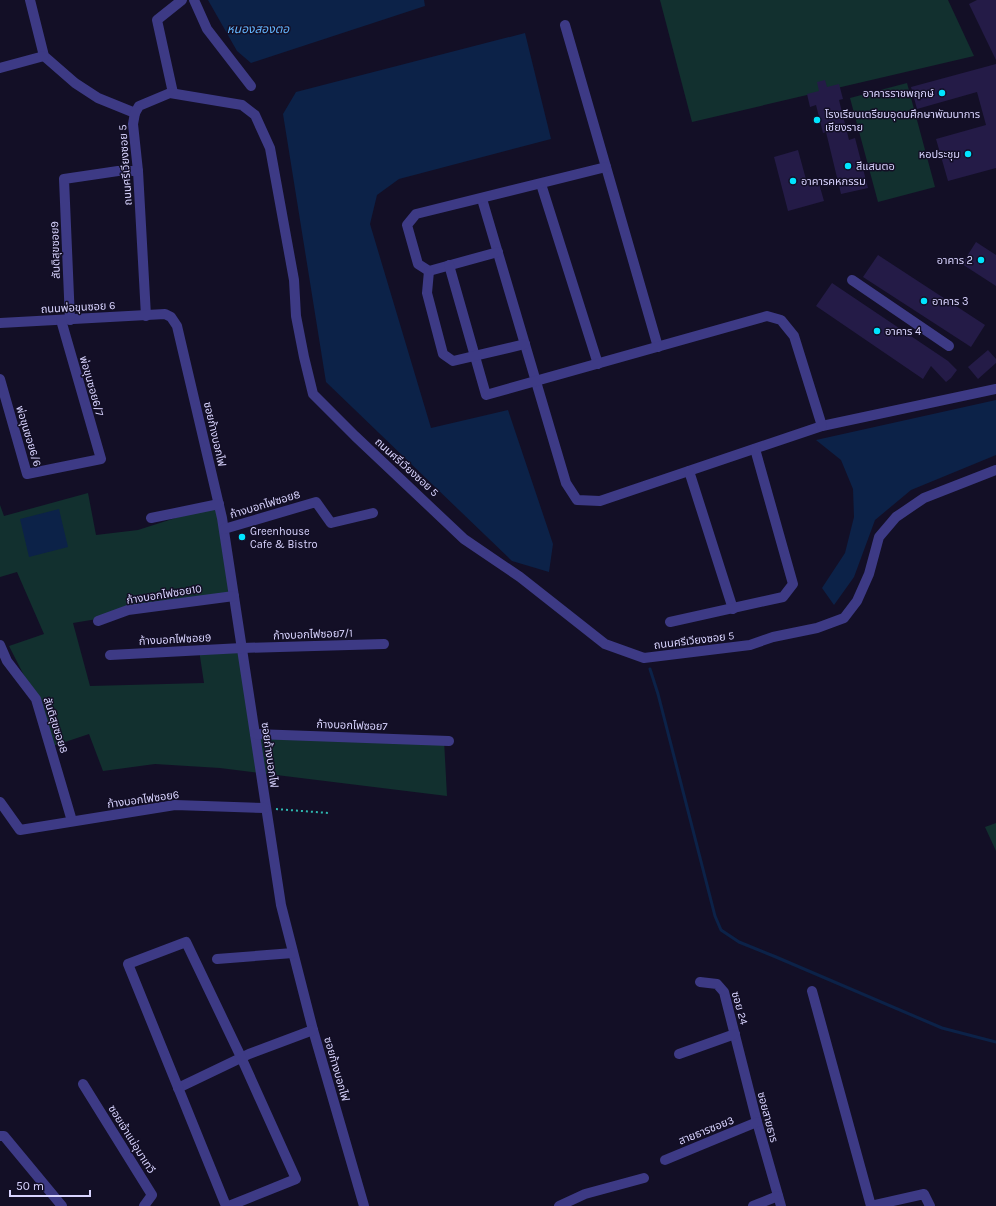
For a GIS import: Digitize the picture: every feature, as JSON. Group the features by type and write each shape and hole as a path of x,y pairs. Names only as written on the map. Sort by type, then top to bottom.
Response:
{"street":[{"path":"30,0 44,56 75,83 98,98 135,113"},
{"path":"173,93 157,20 182,0"},
{"path":"194,0 206,29 251,86"},
{"path":"565,25 658,347"},
{"path":"0,68 44,56"},
{"name":"ถนนศรีเวียงซอย 5","path":"146,316 138,171 133,124 135,113 139,106 173,93 242,105 255,115 270,148 294,280 296,316 313,394 360,441 464,538 520,577 605,644 644,658 750,645 773,637 817,628 844,618 856,601 869,574 879,537 896,517 924,498 996,470"},
{"path":"498,252 429,271 418,264 407,225 416,214 606,168"},
{"name":"สันติสุขซอย9","path":"65,320 64,179 118,171 138,171"},
{"path":"541,184 598,364"},
{"path":"482,199 566,483 577,500 600,501 822,426 996,389"},
{"path":"449,265 486,395 766,316 781,320 794,336 822,426"},
{"path":"429,271 427,293 443,354 453,361 525,344"},
{"path":"852,280 949,346"},
{"name":"ซอยก้างบอกไฟ","path":"158,315 165,314 171,317 176,326 219,504 281,904 313,1030 364,1206"},
{"name":"ถนนพ่อขุนซอย 6","path":"0,323 158,315"},
{"name":"พ่อขุนซอย6/7","path":"65,320 101,459"},
{"name":"พ่อขุนซอย6/6","path":"0,379 27,474 101,459"},
{"path":"670,622 783,597 793,584 755,449"},
{"path":"689,471 733,609"},
{"name":"ก้างบอกไฟซอย8","path":"224,529 316,502 331,523 373,513"},
{"path":"151,518 219,504"},
{"name":"ก้างบอกไฟซอย10","path":"98,621 128,610 234,596"},
{"name":"ก้างบอกไฟซอย7/1","path":"242,648 384,644"},
{"name":"สันติสุขซอย8","path":"0,645 7,661 36,699 72,822"},
{"name":"ก้างบอกไฟซอย9","path":"110,655 242,648"},
{"name":"ก้างบอกไฟซอย7","path":"255,734 449,741"},
{"name":"ก้างบอกไฟซอย6","path":"0,802 20,830 175,805 265,808"},
{"path":"186,942 241,1057 296,1179 228,1206 128,964 186,942"},
{"path":"217,959 294,952"},
{"name":"ซอย 24","path":"700,982 717,984 724,992 735,1034"},
{"path":"812,991 872,1206 924,1194 930,1206"},
{"path":"178,1088 241,1057 313,1030"},
{"path":"679,1054 735,1034"},
{"name":"ซอยสายธาร","path":"735,1034 757,1122 780,1201"},
{"name":"ซอยเจ้าแม่อุมาเทวี","path":"84,1084 152,1195 144,1206"},
{"name":"สายธารซอย3","path":"665,1160 757,1122"},
{"path":"0,1136 4,1136 62,1206"},
{"path":"560,1206 585,1194 644,1178"},
{"path":"753,1206 780,1201"}],"path":[{"path":"265,808 328,813"}],"green space":[{"path":"660,0 948,0 974,56 692,122"},
{"path":"907,83 935,187 878,202 850,98"},
{"path":"88,493 96,535 138,530 219,504 234,596 73,623 90,686 204,683 199,650 242,648 255,734 444,740 447,796 220,768 155,764 103,771 89,734 50,747 36,699 9,646 44,634 17,572 0,577 0,505 4,516"},
{"path":"996,823 996,851 985,827"}],"water":[{"name":"หนองสองตอ","path":"208,0 424,0 425,6 251,63 237,51"},
{"path":"525,33 551,139 399,179 377,195 370,224 431,428 508,410 553,544 549,572 512,561 326,382 283,114 296,92"},
{"path":"996,400 996,455 911,490 875,520 854,577 834,605 822,588 845,553 854,517 853,489 841,460 816,440"},
{"path":"59,509 68,547 29,557 20,519"}],"building":[{"path":"977,0 996,0 996,60 969,4"},
{"path":"996,64 996,168 948,181 936,139 986,125 977,92 917,109 911,87"},
{"path":"825,80 827,87 839,84 843,99 839,100 849,140 855,138 868,188 841,194 826,132 823,133 816,105 810,107 807,94 819,91 817,82"},
{"name":"อาคารคหกรรม","path":"798,150 807,183 818,180 824,201 788,211 774,157"},
{"name":"อาคาร 2","path":"976,242 996,255 996,286 962,264"},
{"name":"อาคาร 3","path":"878,255 985,325 971,347 863,277"},
{"name":"อาคาร 4","path":"832,283 948,361 957,370 946,382 931,366 923,379 816,306"},
{"path":"988,350 996,359 996,363 978,379 968,367"}],"waterway":[{"path":"650,669 658,694 715,916 721,930 739,942 942,1028 996,1042"}],"place":[{"name":"อาคารราชพฤกษ์","path":"942,93"},
{"name":"โรงเรียนเตรียมอุดมศึกษาพัฒนาการ เชียงราย","path":"817,120"},
{"name":"หอประชุม","path":"968,154"},
{"name":"สีแสนตอ","path":"848,166"},
{"name":"อาคารคหกรรม","path":"793,181"},
{"name":"อาคาร 2","path":"981,260"},
{"name":"อาคาร 3","path":"924,301"},
{"name":"อาคาร 4","path":"877,331"},
{"name":"Greenhouse Cafe & Bistro","path":"242,537"}]}
